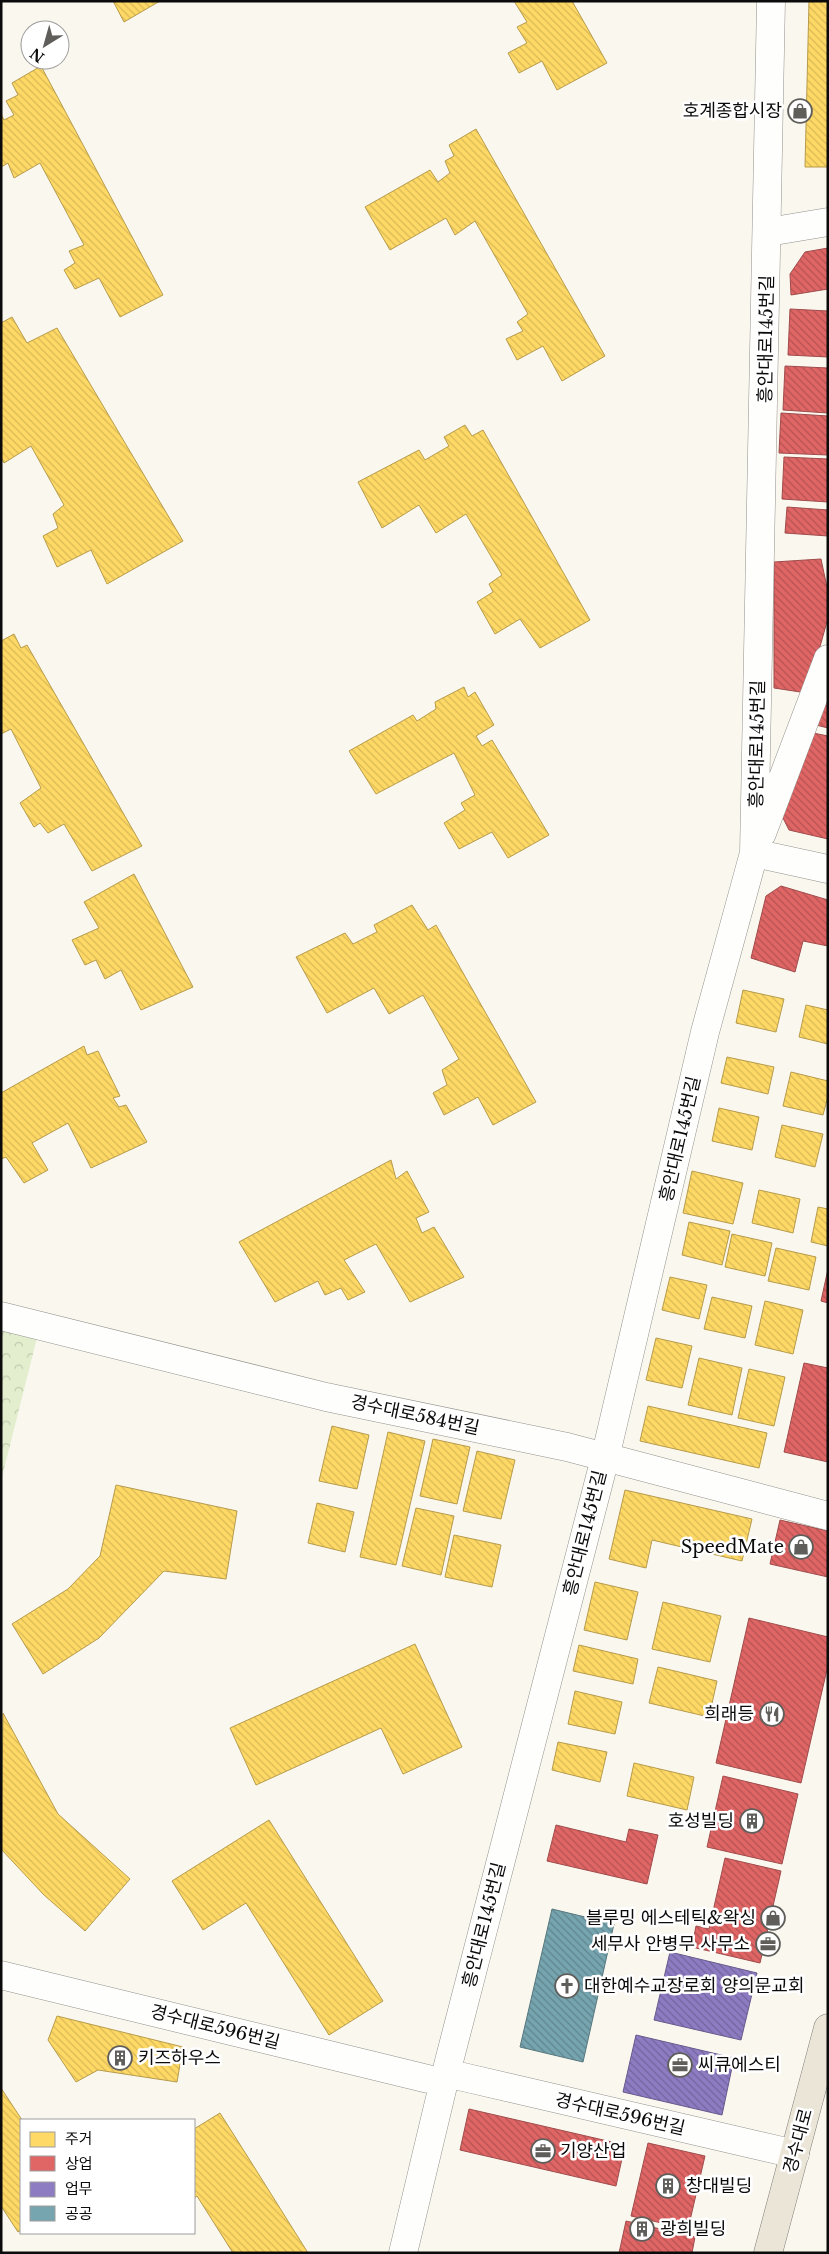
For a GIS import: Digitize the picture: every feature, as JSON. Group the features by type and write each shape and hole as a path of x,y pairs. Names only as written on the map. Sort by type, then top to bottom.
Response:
{"main road":[{"name":"경수대로","path":"768,2253 828,2028"}],"street":[{"name":"흥안대로145번길","path":"402,2253 437,2076 604,1458 705,1032 754,853 768,232 771,1"},
{"path":"768,232 828,222"},
{"path":"828,659 754,853 828,869"},
{"name":"경수대로584번길","path":"1,1316 326,1397 567,1447 828,1516"},
{"name":"경수대로596번길","path":"1,1975 437,2076 795,2154"}],"green space":[{"path":"1,1316 40,1326 1,1481"}],"building: 주거":[{"path":"113,1 160,1 124,22"},
{"path":"514,1 572,1 607,63 557,90 542,61 519,73 508,53 527,43 517,27 527,22"},
{"path":"809,1 828,1 828,167 805,167"},
{"path":"34,70 43,70 163,295 120,317 99,278 75,289 64,270 75,263 69,251 84,245 40,163 14,178 8,163 1,167 1,114 4,120 14,115 6,101 18,95 12,83"},
{"path":"476,129 605,356 562,381 543,346 517,360 506,339 523,331 517,322 528,314 475,221 455,235 446,218 390,250 365,207 430,170 438,182 450,173 445,161 454,156 449,145"},
{"path":"12,317 27,343 57,328 183,541 107,584 91,550 57,567 43,536 58,528 53,514 64,505 31,446 4,463 1,457 1,323"},
{"path":"465,425 472,436 483,430 590,620 540,648 520,619 495,634 477,602 493,592 489,584 502,575 466,514 436,533 419,505 382,528 358,482 419,450 425,460 449,446 444,437"},
{"path":"14,634 21,648 27,645 142,846 92,871 64,824 48,833 40,823 34,827 20,803 41,788 11,729 1,734 1,641"},
{"path":"464,687 468,697 475,692 494,725 476,736 482,746 492,740 549,835 508,858 492,832 459,849 444,823 465,810 461,803 475,795 454,753 376,794 349,751 413,715 417,721 436,709 435,702"},
{"path":"134,874 193,987 141,1010 121,970 105,979 96,960 85,965 72,940 99,928 84,902"},
{"path":"412,905 428,930 436,925 536,1102 493,1125 478,1097 444,1115 433,1093 447,1085 442,1070 459,1059 423,995 389,1014 374,988 327,1013 296,957 345,933 353,944 377,932 374,925"},
{"path":"743,990 784,999 776,1032 736,1023"},
{"path":"806,1005 828,1010 828,1044 799,1037"},
{"path":"84,1046 87,1055 98,1051 120,1096 113,1098 119,1107 126,1105 147,1142 91,1168 68,1123 32,1143 48,1170 24,1183 6,1157 1,1159 1,1093"},
{"path":"727,1057 774,1067 768,1094 721,1083"},
{"path":"791,1072 828,1081 828,1096 823,1115 783,1106"},
{"path":"719,1108 759,1117 752,1150 712,1141"},
{"path":"782,1125 823,1134 815,1167 775,1157"},
{"path":"391,1160 396,1179 407,1171 429,1212 416,1218 422,1233 434,1227 464,1277 410,1302 376,1244 344,1260 365,1292 348,1300 341,1288 325,1295 318,1281 275,1302 239,1242"},
{"path":"692,1171 743,1183 733,1224 683,1213"},
{"path":"759,1190 800,1199 793,1233 752,1223"},
{"path":"818,1207 828,1209 828,1246 811,1242"},
{"path":"689,1222 730,1231 722,1265 682,1255"},
{"path":"732,1234 772,1243 765,1276 725,1267"},
{"path":"776,1248 816,1257 809,1290 768,1281"},
{"path":"670,1277 707,1285 699,1319 662,1310"},
{"path":"712,1297 752,1306 745,1338 704,1329"},
{"path":"765,1301 803,1310 793,1354 755,1345"},
{"path":"656,1338 692,1346 682,1388 646,1380"},
{"path":"699,1358 742,1368 732,1415 688,1405"},
{"path":"749,1369 785,1377 774,1426 738,1418"},
{"path":"648,1406 767,1433 759,1468 640,1441"},
{"path":"332,1426 369,1435 357,1489 319,1481"},
{"path":"388,1432 425,1441 396,1565 360,1557"},
{"path":"433,1439 470,1447 457,1504 420,1496"},
{"path":"477,1451 515,1460 501,1519 463,1511"},
{"path":"116,1485 237,1511 226,1579 164,1571 99,1638 43,1674 12,1624 68,1589 100,1556"},
{"path":"625,1490 752,1519 742,1561 652,1540 646,1568 609,1559"},
{"path":"317,1503 354,1512 345,1552 308,1543"},
{"path":"416,1508 454,1516 441,1575 402,1566"},
{"path":"454,1535 501,1545 492,1587 445,1577"},
{"path":"595,1582 638,1592 627,1640 584,1630"},
{"path":"663,1602 721,1616 710,1662 652,1649"},
{"path":"415,1644 462,1747 403,1774 381,1728 256,1785 230,1728"},
{"path":"579,1645 638,1659 633,1684 573,1671"},
{"path":"658,1667 717,1681 709,1717 649,1703"},
{"path":"575,1691 622,1702 615,1734 568,1724"},
{"path":"3,1713 58,1814 130,1879 85,1931 44,1895 1,1849"},
{"path":"558,1742 607,1752 600,1782 552,1770"},
{"path":"634,1763 694,1777 687,1810 627,1796"},
{"path":"269,1820 383,2001 329,2035 246,1903 203,1930 172,1881"},
{"name":"키즈하우스","path":"57,2016 183,2047 177,2082 98,2070 76,2082 48,2040"},
{"path":"1,2088 21,2119 20,2231 18,2232 1,2206"},
{"path":"220,2113 308,2253 233,2253 197,2196 195,2197 195,2128"}],"building: 상업":[{"path":"828,248 828,289 791,295 790,274 805,252"},
{"path":"790,309 828,311 828,357 788,355"},
{"path":"785,366 828,368 828,413 783,410"},
{"path":"781,413 828,416 828,455 779,453"},
{"path":"784,457 828,459 828,502 782,499"},
{"path":"787,507 828,510 828,536 785,533"},
{"path":"821,559 828,592 828,618 807,693 774,688 774,562"},
{"path":"828,686 828,728 816,725"},
{"path":"803,731 828,736 828,839 789,830 777,806"},
{"path":"781,886 828,900 828,946 803,941 795,972 751,958 766,896"},
{"path":"828,1269 828,1303 821,1301"},
{"path":"804,1363 828,1368 828,1462 784,1452"},
{"name":"SpeedMate","path":"780,1520 828,1531 828,1577 770,1564"},
{"name":"희래등","path":"749,1618 828,1637 828,1665 801,1783 716,1763"},
{"name":"호성빌딩","path":"723,1776 798,1794 782,1864 707,1847"},
{"path":"556,1825 626,1842 629,1829 658,1835 647,1884 547,1861"},
{"path":"725,1858 781,1871 760,1963 692,1947 696,1926 709,1929"},
{"path":"469,2109 625,2145 616,2186 460,2150"},
{"name":"창대빌딩","path":"648,2143 705,2156 688,2229 631,2216"},
{"name":"광희빌딩","path":"626,2221 695,2237 692,2253 619,2253"}],"building: 업무":[{"path":"670,1952 757,1973 741,2040 654,2020"},
{"path":"636,2035 734,2058 722,2115 623,2092"}],"building: 공공":[{"name":"대한예수교장로회 양의문교회","path":"552,1909 614,1924 583,2062 520,2047"}],"place":[{"name":"호계종합시장","path":"800,111"},
{"name":"SpeedMate","path":"801,1547"},
{"name":"희래등","path":"772,1714"},
{"name":"호성빌딩","path":"752,1821"},
{"name":"블루밍 에스테틱&왁싱","path":"773,1918"},
{"name":"세무사 안병무 사무소","path":"768,1944"},
{"name":"대한예수교장로회 양의문교회","path":"567,1986"},
{"name":"키즈하우스","path":"120,2058"},
{"name":"씨큐에스티","path":"680,2065"},
{"name":"기양산업","path":"543,2151"},
{"name":"창대빌딩","path":"668,2186"},
{"name":"광희빌딩","path":"642,2229"}]}
